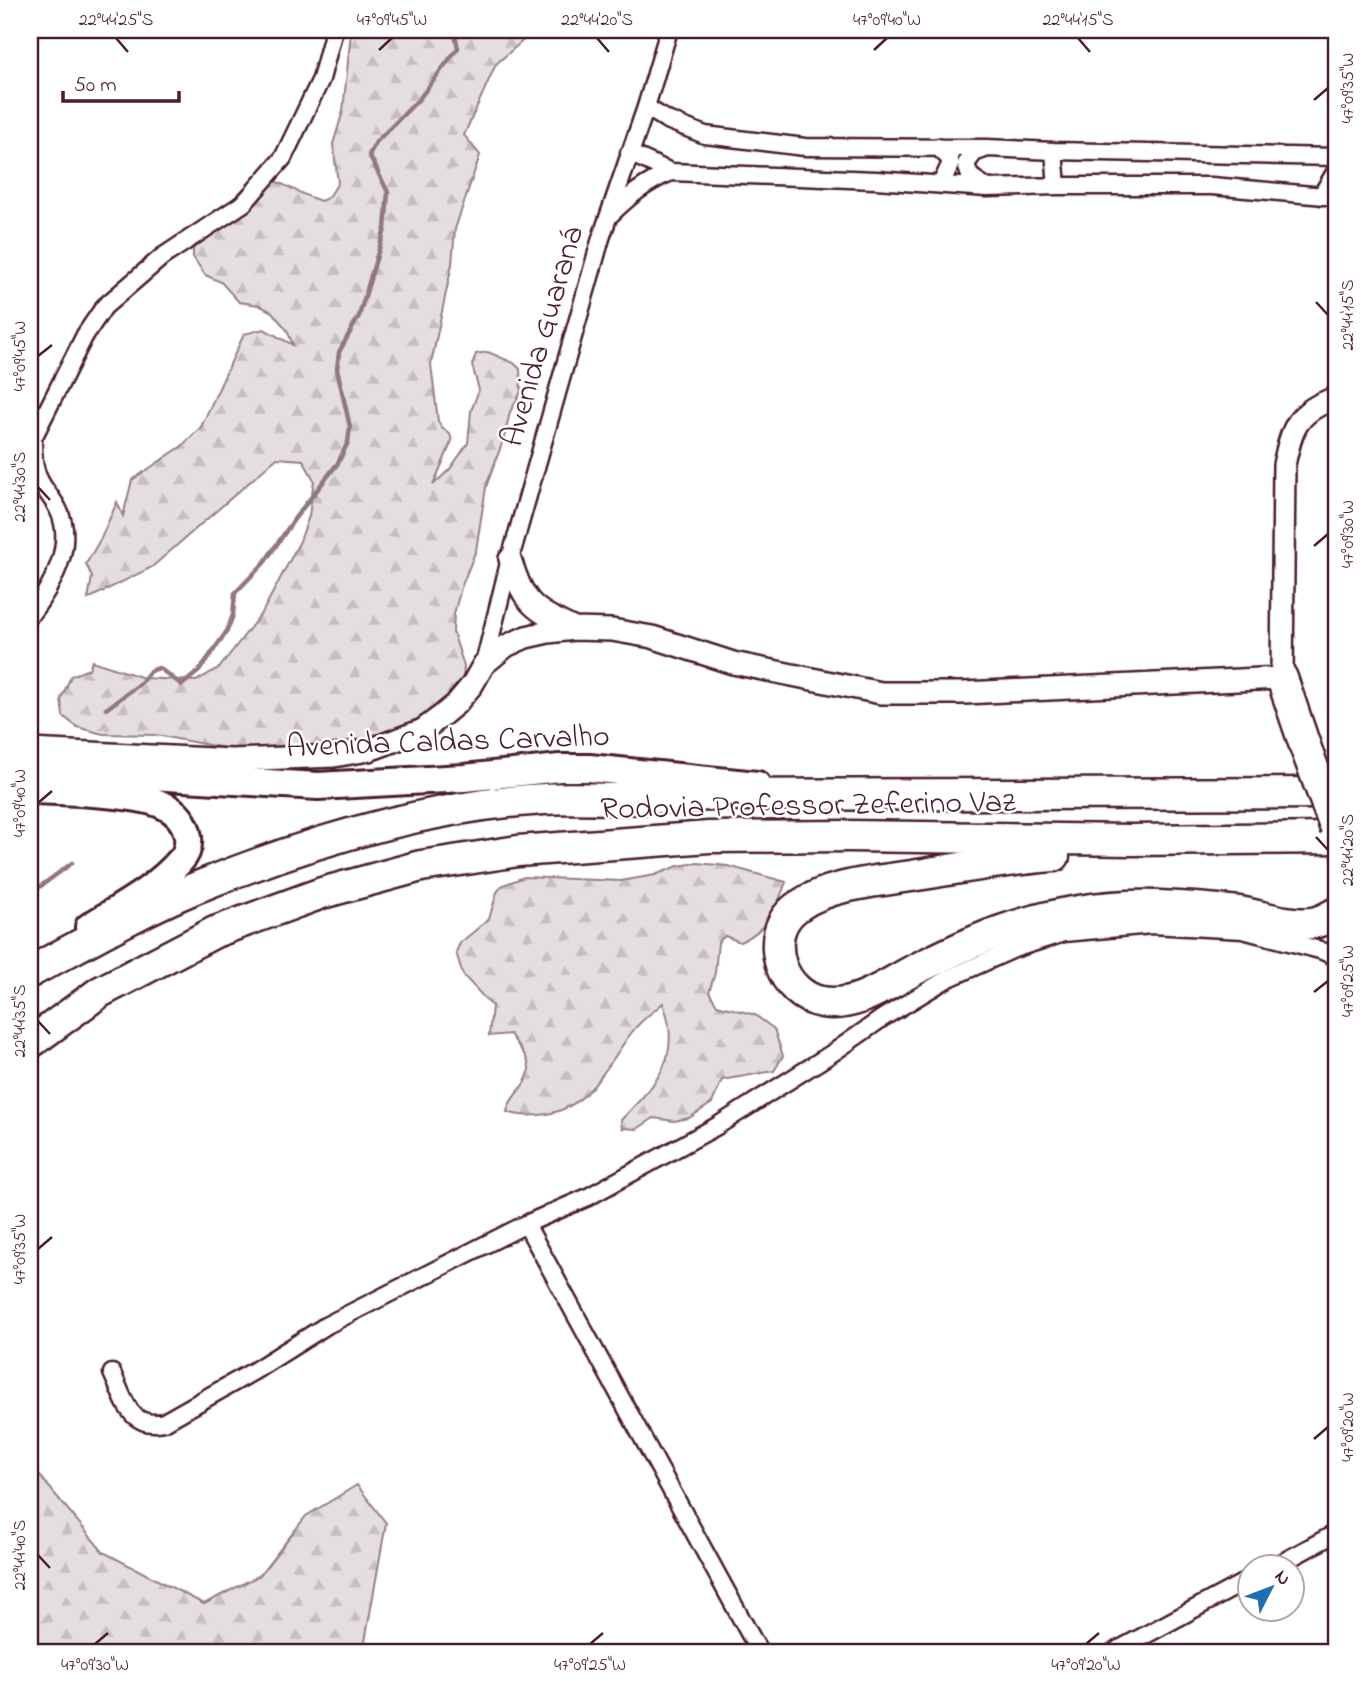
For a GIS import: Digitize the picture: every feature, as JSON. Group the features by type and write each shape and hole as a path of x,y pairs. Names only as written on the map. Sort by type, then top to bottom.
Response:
{"highway":[{"path":"1282,678 1336,829"},
{"name":"Rodovia Professor Zeferino Vaz","path":"30,972 103,932 194,889 302,848 406,820 468,808 543,799 825,793 1336,793"},
{"name":"Rodovia Professor Zeferino Vaz","path":"30,1043 100,992 215,932 322,893 421,866 518,851 709,837 1131,840 1336,838"},
{"path":"1131,840 1084,855 1023,858 866,883 819,894 798,905 782,922 777,938 784,973 792,985 805,995 820,1002 834,1003 867,995 955,949 1053,916 1118,906 1155,906 1239,912 1314,923 1336,913"}],"main road":[{"name":"Avenida Caldas Carvalho","path":"30,769 318,786 589,768 825,793"},
{"path":"30,790 142,799 162,804 178,814 187,828 188,843 180,862 150,887 45,954 30,967"}],"street":[{"path":"30,615 42,599 62,555 66,530 58,509 38,478 33,456 33,438 85,335 104,307 162,257 244,203 283,158 321,79 334,30"},
{"name":"Avenida Guaraná","path":"484,664 510,559 607,217 646,107 669,30"},
{"path":"646,107 667,120 705,135 805,147 938,147 1336,157"},
{"path":"785,176 793,158 805,147"},
{"path":"938,147 950,159 941,184"},
{"path":"988,148 974,153 966,164 970,176 988,188"},
{"path":"1054,152 1057,186"},
{"path":"629,153 671,172 988,188 1212,186 1329,196 1336,171"},
{"path":"607,217 633,192 671,172"},
{"path":"484,664 506,646 526,637 574,629 612,630 652,637 733,663 881,693 964,693 1282,678 1284,465 1291,435 1305,412 1336,398"},
{"path":"510,559 520,590 535,609 574,629"},
{"name":"Avenida Caldas Carvalho","path":"30,750 232,760 334,756 369,750 423,730 456,704 472,685 484,664"},
{"path":"112,1373 138,1422 151,1425 164,1422 254,1371 327,1325 526,1224 588,1197 717,1126 947,979 1014,949 1064,933 1152,925 1243,930 1320,950 1336,957"},
{"path":"526,1224 760,1653"},
{"path":"1296,1554 1336,1533"},
{"path":"1112,1653 1236,1587"}],"green space":[{"path":"535,30 496,64 464,135 480,155 455,229 452,264 431,364 438,421 450,434 452,441 433,485 450,469 468,443 471,411 479,390 472,365 476,354 488,352 514,363 520,369 521,392 510,412 504,438 486,487 476,550 454,614 453,632 464,666 463,682 443,703 384,739 261,755 156,735 103,734 77,727 63,716 61,699 71,676 89,669 92,661 144,678 196,681 220,667 263,611 300,541 309,516 314,480 303,460 277,458 152,567 88,599 92,577 86,564 117,502 123,516 132,480 182,446 201,427 244,334 264,329 293,345 287,330 272,312 259,305 239,302 221,282 205,275 193,257 193,240 256,176 321,201 329,197 338,183 333,144 343,111 351,32"},
{"path":"697,863 728,866 786,882 770,918 758,931 740,942 725,936 718,942 715,973 709,992 717,1005 755,1015 774,1029 783,1056 774,1071 722,1080 712,1103 689,1118 674,1121 654,1118 637,1129 622,1128 621,1120 646,1094 663,1068 668,1054 670,1039 663,1003 635,1028 604,1073 571,1105 556,1112 539,1115 507,1112 512,1099 528,1076 528,1062 510,1034 489,1036 492,1006 463,975 456,952 460,943 489,919 497,892 503,885 524,877 621,881"},
{"path":"30,1464 103,1552 204,1604 260,1575 306,1516 357,1485 386,1523 363,1653 30,1653"}],"waterway":[{"path":"106,709 140,684 150,671 159,668 182,685 199,671 227,631 233,615 235,593 264,563 338,463 348,442 350,427 337,369 339,352 359,316 385,229 388,192 369,155 376,142 419,99 458,48 454,30"},
{"path":"30,894 72,863"}]}
